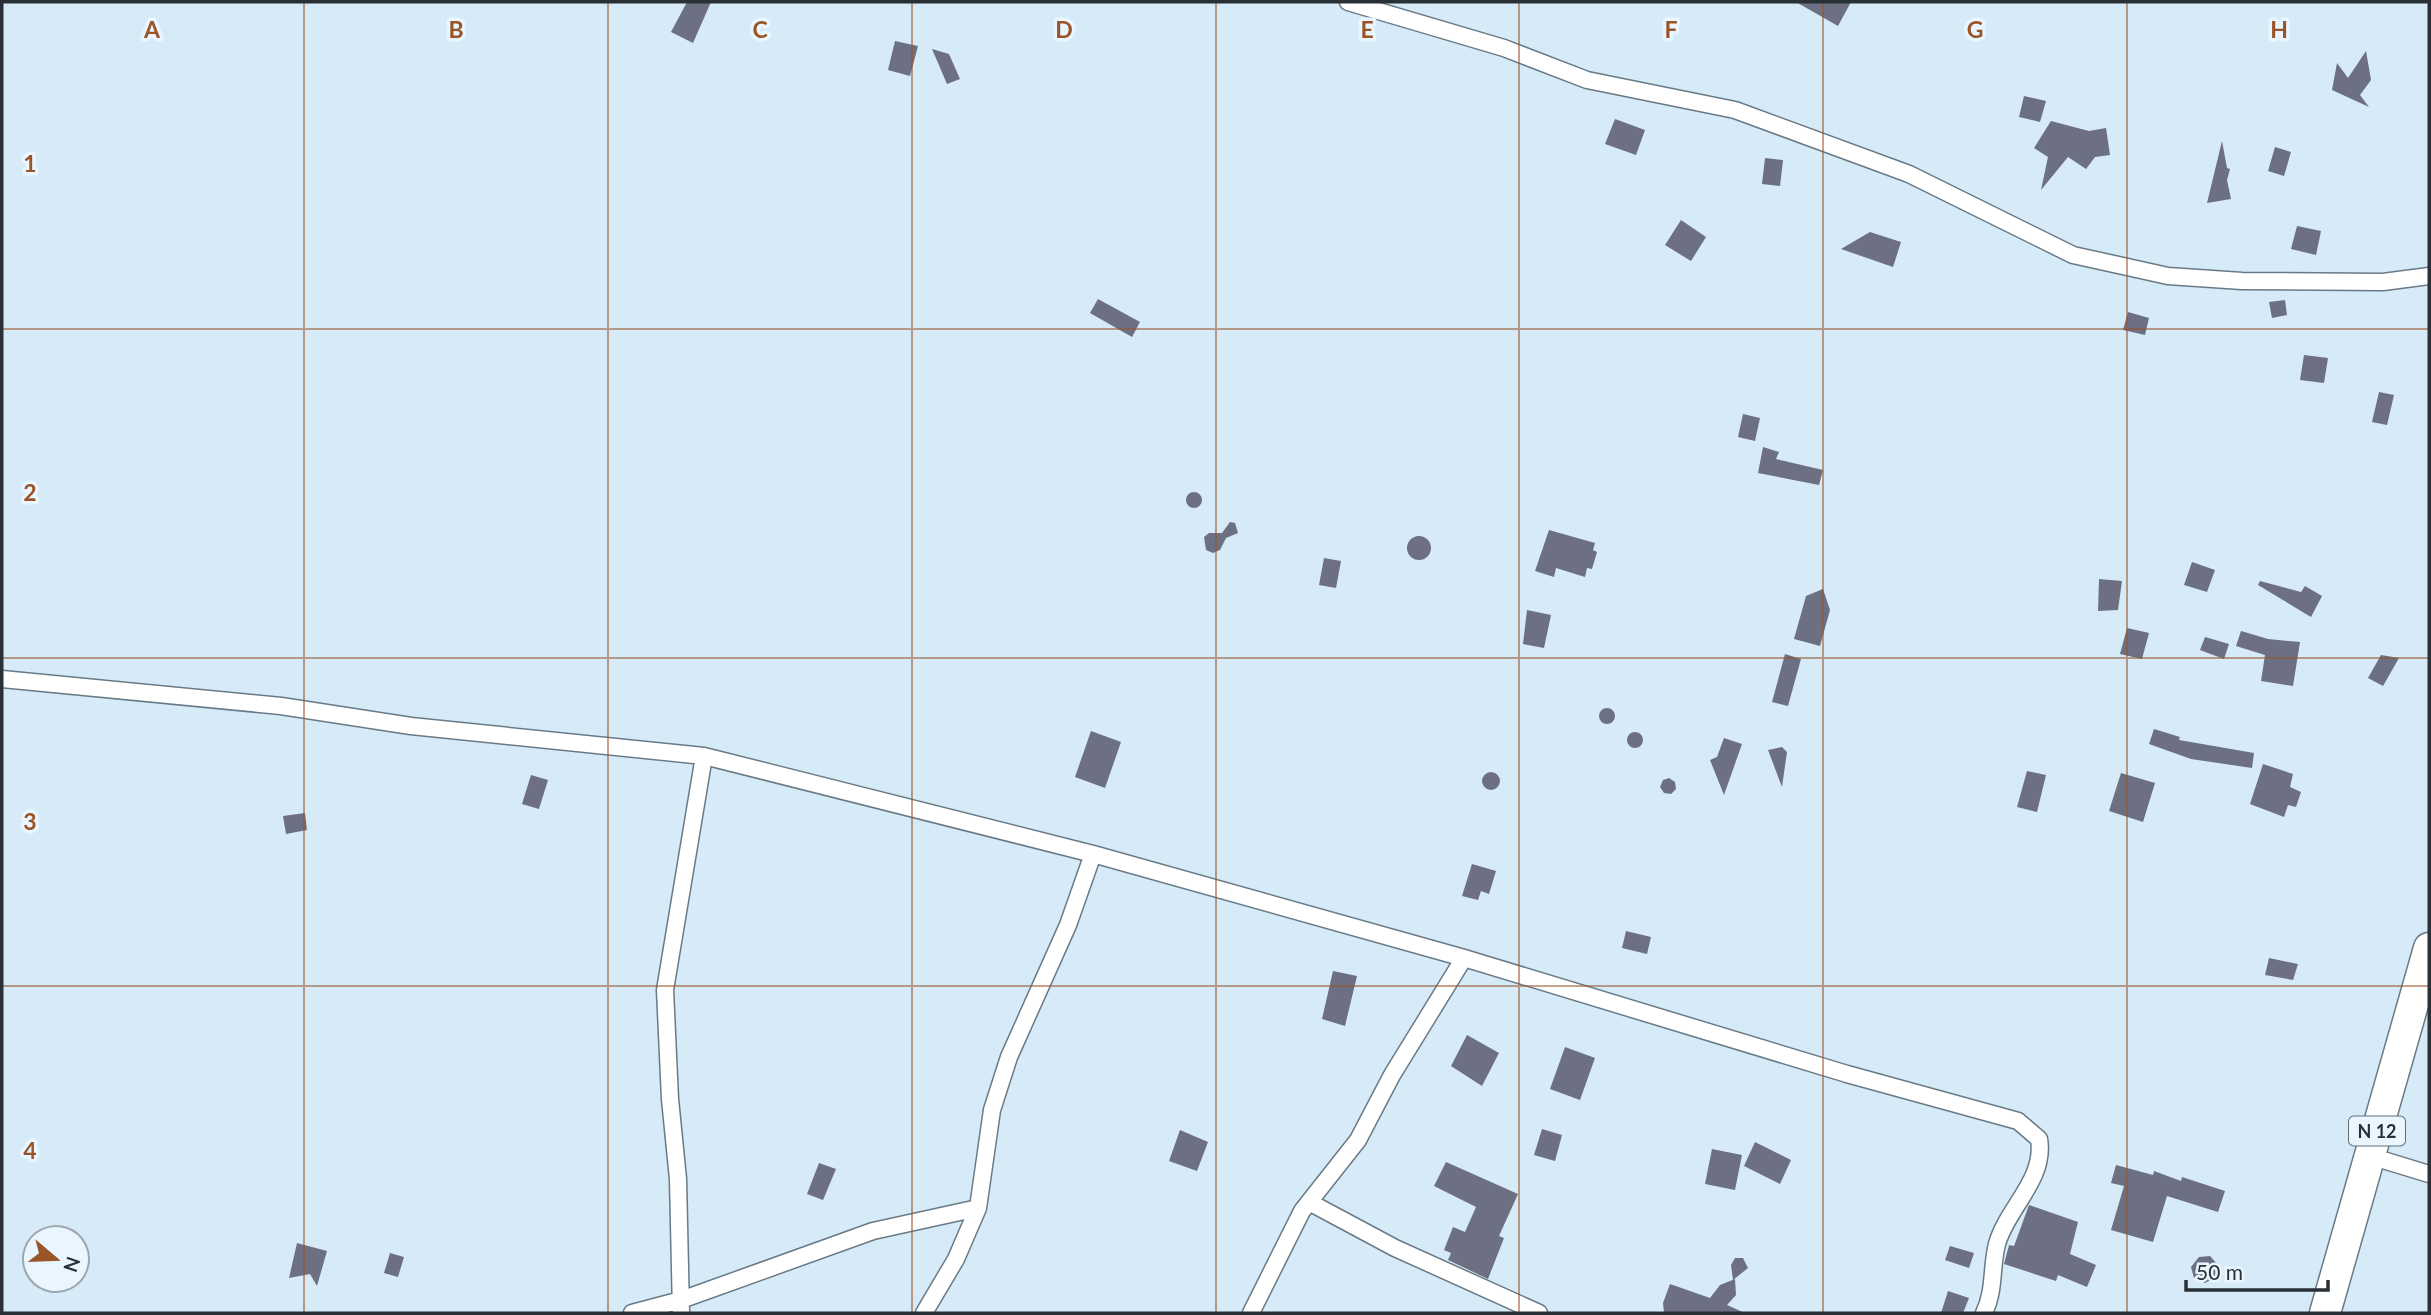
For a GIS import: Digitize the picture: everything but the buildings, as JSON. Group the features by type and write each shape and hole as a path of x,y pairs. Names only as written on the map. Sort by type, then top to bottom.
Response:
{"highway":[{"name":"N 12","path":"2325,1313 2429,948"}],"street":[{"path":"1349,2 1504,48 1587,80 1735,110 1909,174 2073,255 2168,276 2242,281 2383,282 2429,276"},
{"path":"2,679 281,706 411,726 704,756 1093,854 1464,958 2025,1124 2039,1139 2039,1157 2033,1178 1997,1244 1993,1288 1984,1313"},
{"path":"681,1307 678,1179 670,1099 665,990 704,756"},
{"path":"924,1313 956,1259 978,1208 992,1110 1009,1057 1068,925 1093,854"},
{"path":"1251,1313 1302,1211 1358,1140 1392,1075 1464,958"},
{"path":"2370,1156 2429,1174"},
{"path":"1309,1202 1395,1248 1539,1313"},
{"path":"632,1313 681,1307 873,1231 978,1208"}]}
